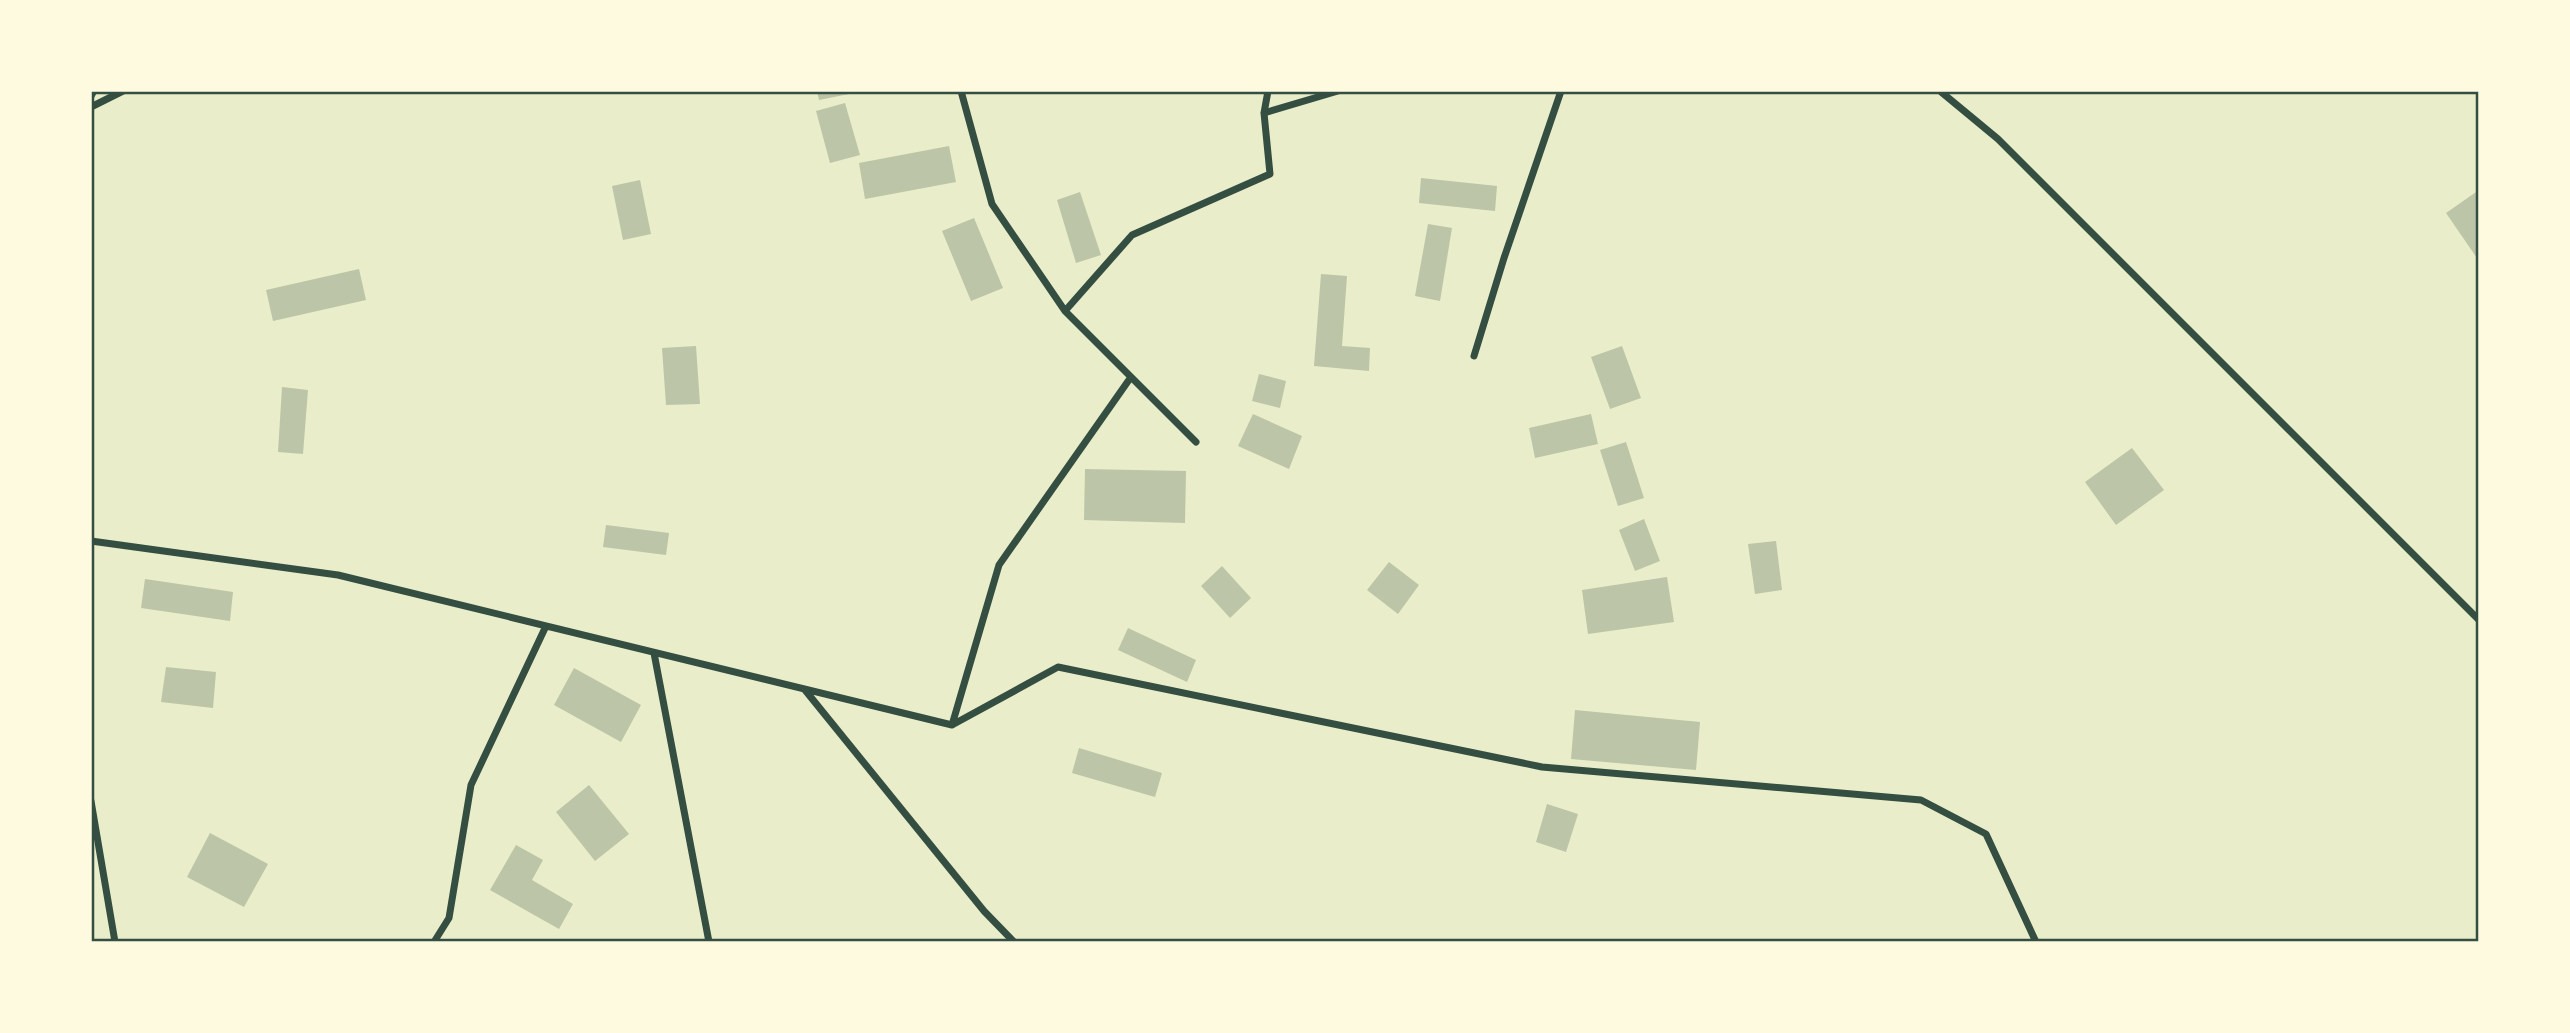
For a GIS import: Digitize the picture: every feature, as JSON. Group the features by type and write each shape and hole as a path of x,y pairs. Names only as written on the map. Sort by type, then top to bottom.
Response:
{"street":[{"path":"91,96 94,91"},
{"path":"91,107 123,91"},
{"path":"961,91 992,204 1065,311 1196,442"},
{"path":"1065,311 1132,235 1270,174 1264,113 1268,91"},
{"path":"1264,113 1338,91"},
{"path":"1474,356 1561,91"},
{"path":"1940,91 1998,139 2479,620"},
{"path":"952,725 999,565 1131,377"},
{"path":"91,541 338,575 952,725 1058,667 1542,766 1921,800 1986,834 2036,942"},
{"path":"434,942 449,918 471,785 546,626"},
{"path":"654,653 709,942"},
{"path":"804,689 984,911 1014,942"},
{"path":"91,801 115,942"}],"building":[{"path":"817,91 849,91 849,94 819,100"},
{"path":"845,103 860,155 830,163 816,111"},
{"path":"949,146 956,182 865,199 859,163"},
{"path":"1421,178 1497,186 1495,211 1419,203"},
{"path":"640,180 651,234 623,240 612,186"},
{"path":"2479,190 2479,261 2446,213"},
{"path":"1080,192 1101,255 1076,263 1057,200"},
{"path":"974,218 1003,288 971,301 942,231"},
{"path":"1428,224 1452,228 1440,301 1415,296"},
{"path":"359,269 366,300 273,321 266,290"},
{"path":"1321,274 1347,276 1342,346 1370,348 1369,371 1314,366"},
{"path":"696,346 700,404 666,405 662,348"},
{"path":"1622,346 1641,398 1610,409 1591,357"},
{"path":"1259,374 1286,381 1280,408 1252,401"},
{"path":"282,387 308,390 303,454 278,452"},
{"path":"1253,414 1302,436 1289,469 1238,446"},
{"path":"1591,414 1598,444 1535,458 1529,428"},
{"path":"1626,442 1644,498 1618,506 1600,450"},
{"path":"2132,448 2164,490 2116,525 2085,482"},
{"path":"1085,469 1186,471 1185,523 1084,520"},
{"path":"1644,519 1660,561 1635,571 1619,530"},
{"path":"606,525 669,533 666,555 603,547"},
{"path":"1776,541 1782,590 1755,594 1748,544"},
{"path":"1389,562 1419,585 1398,614 1367,590"},
{"path":"1222,566 1251,598 1230,618 1201,586"},
{"path":"1667,577 1674,622 1588,634 1582,590"},
{"path":"145,579 233,592 230,621 141,608"},
{"path":"1128,628 1196,660 1187,682 1118,650"},
{"path":"166,667 216,672 213,708 161,702"},
{"path":"574,668 641,705 621,742 554,705"},
{"path":"1575,710 1700,722 1696,770 1571,759"},
{"path":"1079,748 1162,773 1155,797 1072,773"},
{"path":"589,785 629,834 595,861 556,812"},
{"path":"1547,804 1578,814 1566,852 1536,842"},
{"path":"210,833 268,864 244,907 187,877"},
{"path":"516,845 543,860 532,880 573,904 559,929 490,890"}]}
